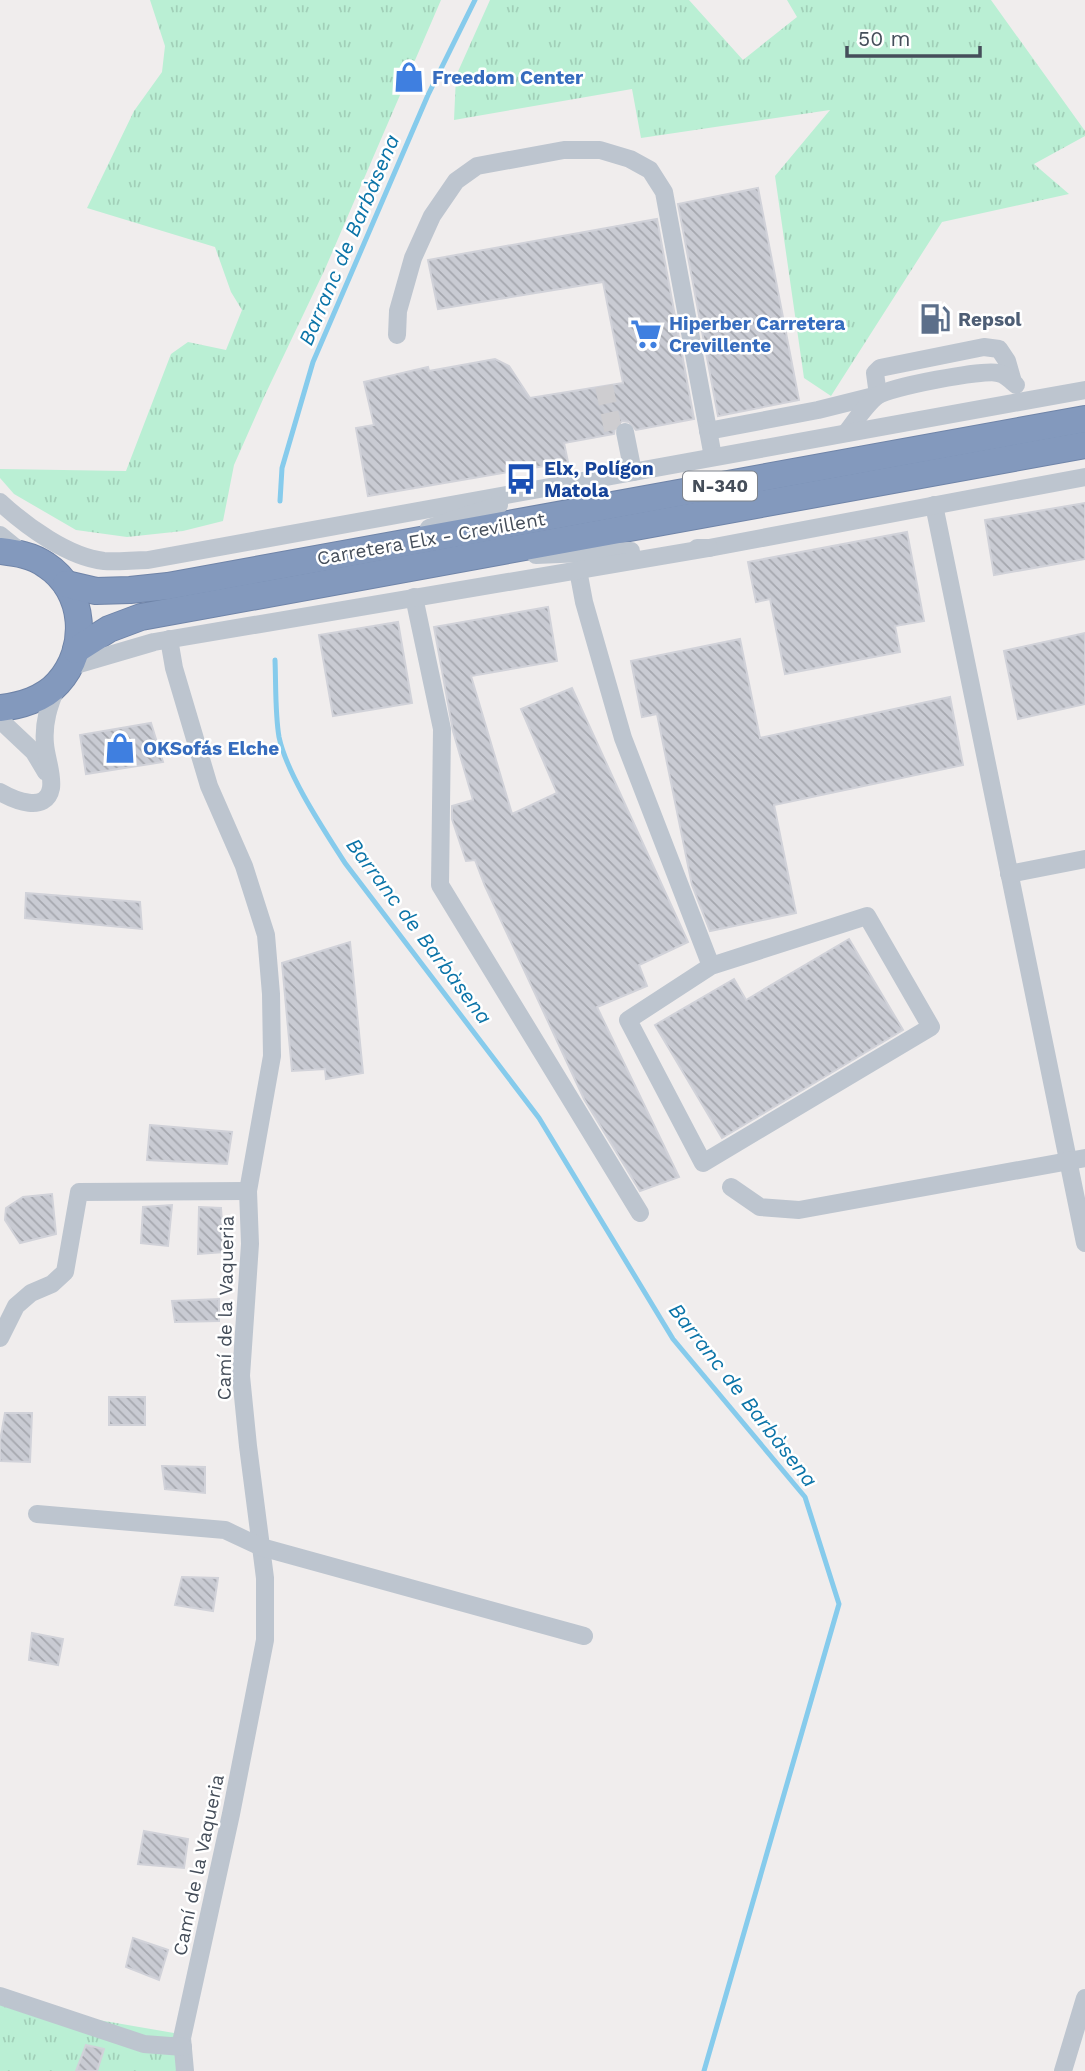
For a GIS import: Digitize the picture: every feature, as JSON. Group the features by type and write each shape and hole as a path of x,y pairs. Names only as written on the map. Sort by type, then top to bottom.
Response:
{"highway":[{"name":"Carretera Elx - Crevillent","path":"66,584 96,591 168,586 1085,419"},
{"name":"Carretera Elx - Crevillent","path":"68,667 109,629 141,617 1085,445"},
{"name":"N-340","path":"0,708 24,705 68,667 80,637 77,607 66,584 47,565 11,552"}],"street":[{"path":"397,335 398,311 413,258 432,216 456,181 477,166 564,149 600,150 630,159 650,170 664,192 713,457"},
{"path":"846,433 878,395 875,373 880,368 984,347 999,349 1007,361 1013,382"},
{"path":"708,431 818,410 924,382 971,374 997,372 1013,382 1030,400"},
{"path":"0,502 44,536 74,552 103,561 148,560 1085,390"},
{"path":"619,433 628,472"},
{"path":"0,792 17,802 33,804 46,797 51,788 44,744 46,713 68,667 169,639 709,548 1085,477"},
{"path":"356,552 562,485"},
{"path":"934,505 1009,874 1077,1159 1085,1243"},
{"path":"0,535 11,552"},
{"path":"460,559 709,548"},
{"path":"578,570 584,603 623,738 711,966"},
{"path":"414,597 442,729 440,885 640,1213"},
{"name":"Camí de la Vaqueria","path":"169,639 174,668 209,786 244,866 266,935 272,1056 248,1191 250,1244 241,1376 265,1578 265,1640 231,1814 182,2038 181,2062"},
{"path":"0,720 34,752 50,778"},
{"path":"1009,874 1085,859"},
{"path":"867,916 931,1027 703,1163 628,1020 711,966 867,916"},
{"path":"731,1187 760,1207 799,1210 1077,1159"},
{"path":"0,1338 16,1307 31,1293 52,1284 65,1272 79,1192 248,1191"},
{"path":"37,1514 225,1530 261,1547 584,1636"},
{"path":"0,1996 144,2044 181,2062"},
{"path":"1063,2071 1085,1998"}],"green space":[{"path":"150,0 441,0 325,269 234,465 223,521 183,531 127,537 76,530 14,494 0,478 0,469 126,471 171,354 188,342 226,350 242,310 231,292 215,247 87,208 134,111 162,72 165,46"},
{"path":"490,0 689,0 743,60 797,17 787,0 991,0 1085,131 1085,136 1034,164 1069,194 942,222 831,396 804,378 775,176 830,110 641,138 632,89 454,120 456,76"},
{"path":"0,2003 174,2033 177,2071 0,2071"}],"building":[{"path":"758,188 799,400 718,416 678,204"},
{"name":"Hiperber Carretera Crevillente","path":"657,219 694,419 636,430 629,422 622,421 615,428 614,434 564,443 568,462 368,496 356,428 374,425 364,382 428,367 429,371 495,359 509,366 530,398 623,383 603,282 438,309 428,260"},
{"path":"1085,503 1085,559 994,575 985,520"},
{"path":"907,532 924,621 895,626 900,652 785,674 770,599 756,602 748,562"},
{"path":"548,607 557,661 471,676 512,814 557,793 521,709 572,688 688,942 639,965 647,986 597,1007 679,1177 640,1191 584,1099 475,860 466,861 452,819 452,806 473,800 453,731 434,627"},
{"path":"398,622 412,703 333,716 319,635"},
{"path":"1085,633 1085,704 1018,719 1004,651"},
{"path":"740,639 760,738 950,697 963,765 774,805 796,913 710,931 692,885 657,714 642,717 631,661"},
{"name":"OKSofás Elche","path":"151,723 163,762 86,774 80,735"},
{"path":"26,893 140,902 142,929 25,918"},
{"path":"849,939 903,1030 722,1138 655,1025 734,979 746,1000"},
{"path":"350,942 363,1073 326,1079 325,1069 292,1071 282,963"},
{"path":"150,1125 232,1132 227,1164 147,1160"},
{"path":"52,1194 56,1234 20,1243 5,1220 6,1208 23,1197"},
{"path":"172,1205 168,1246 141,1243 143,1207"},
{"path":"199,1207 221,1208 224,1252 198,1254"},
{"path":"219,1299 219,1321 175,1322 172,1301"},
{"path":"109,1397 145,1397 145,1425 109,1425"},
{"path":"5,1413 32,1413 30,1462 0,1461"},
{"path":"162,1466 205,1467 205,1493 165,1489"},
{"path":"182,1577 218,1578 213,1611 175,1605"},
{"path":"32,1633 63,1639 58,1665 29,1660"},
{"path":"144,1831 188,1839 184,1868 138,1864"},
{"path":"133,1938 168,1950 159,1980 126,1967"},
{"path":"86,2045 104,2049 97,2071 76,2071"}],"waterway":[{"name":"Barranc de Barbàsena","path":"280,501 282,468 313,362 428,95 475,0"},
{"name":"Barranc de Barbàsena","path":"275,660 279,737 290,768 317,819 345,863 539,1118 673,1339 805,1497 839,1604 704,2071"}],"tunnel":[{"path":"604,386 614,434"}],"place":[{"name":"Freedom Center","path":"409,77"},
{"name":"Repsol","path":"935,319"},
{"name":"Hiperber Carretera Crevillente","path":"646,334"},
{"name":"Elx, Polígon Matola","path":"521,479"},
{"name":"OKSofás Elche","path":"120,748"}]}
